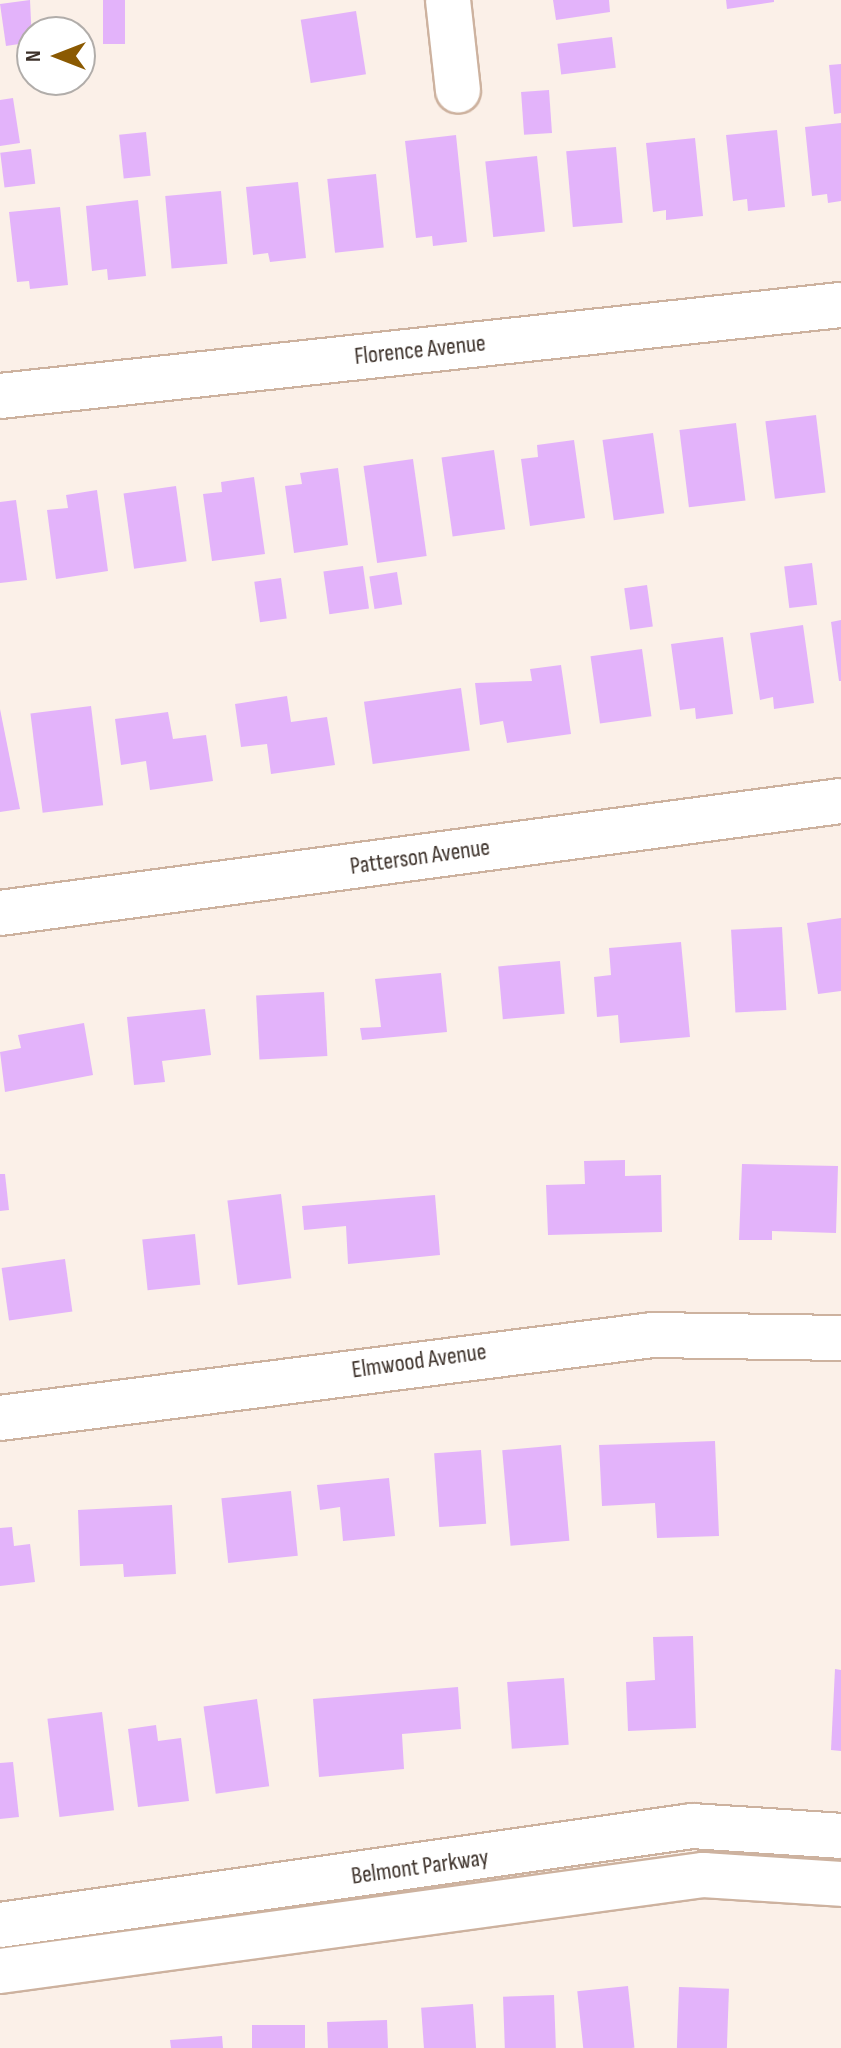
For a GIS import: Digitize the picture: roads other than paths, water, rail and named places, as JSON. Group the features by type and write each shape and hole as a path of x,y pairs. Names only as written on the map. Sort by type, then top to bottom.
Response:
{"street":[{"path":"448,0 458,90"},
{"name":"Florence Avenue","path":"0,396 841,305"},
{"name":"Patterson Avenue","path":"0,913 841,801"},
{"name":"Elmwood Avenue","path":"0,1418 652,1335 841,1338"},
{"name":"Belmont Parkway","path":"0,1925 692,1826 841,1836"},
{"path":"461,1861 465,1909"},
{"name":"Belmont Parkway","path":"0,1971 703,1875 841,1884"}]}
